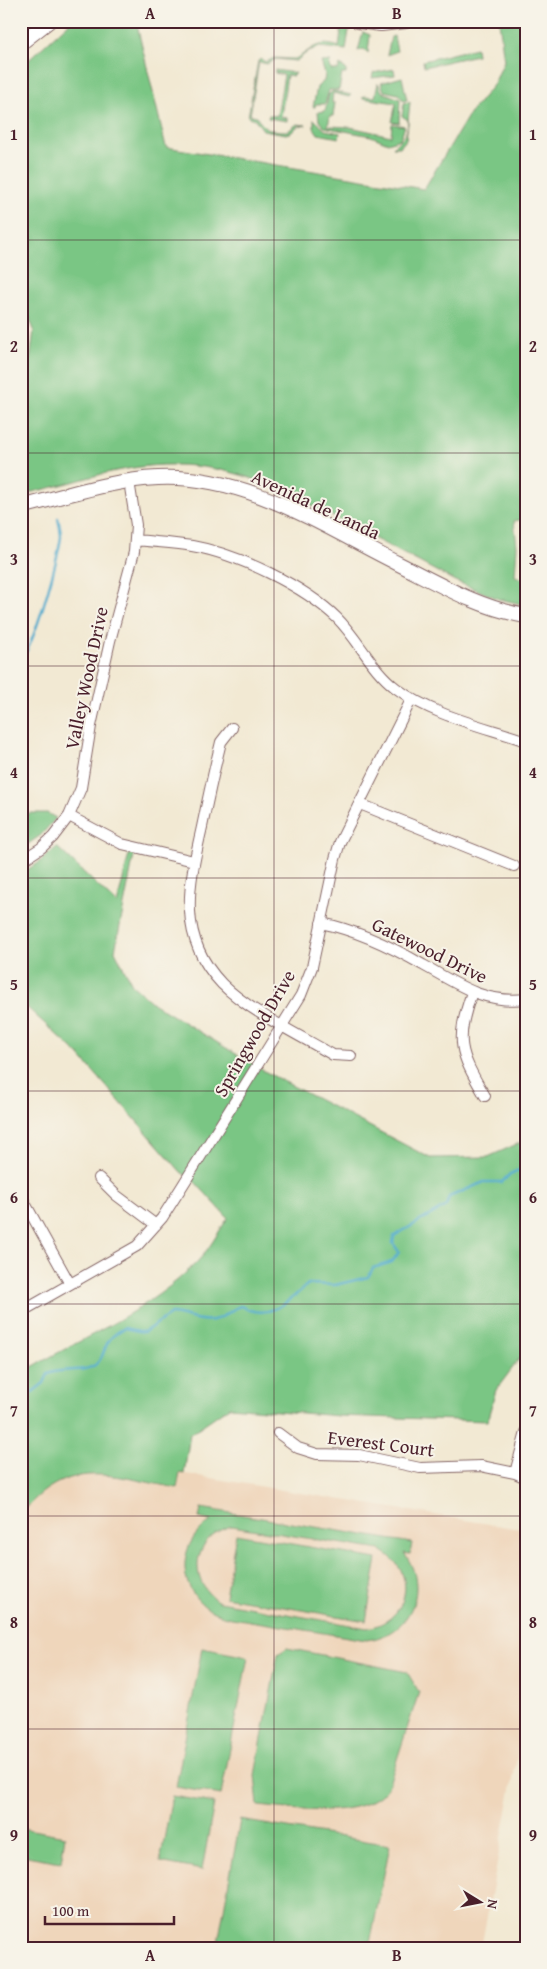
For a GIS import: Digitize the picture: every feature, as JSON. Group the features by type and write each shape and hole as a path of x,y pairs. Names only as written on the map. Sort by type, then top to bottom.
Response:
{"street":[{"path":"21,25 26,21"},
{"path":"21,43 49,21"},
{"path":"358,21 381,24 406,21"},
{"name":"Avenida de Landa","path":"21,507 129,481 157,478 202,479 249,490 454,592 486,606 526,616"},
{"name":"Valley Wood Drive","path":"21,861 41,848 53,837 69,816 81,788 98,698 136,540 134,509 129,481"},
{"path":"136,540 210,550 240,560 284,581 337,618 382,675 412,698 428,707 526,741"},
{"name":"Springwood Drive","path":"21,1312 128,1252 137,1246 156,1225 282,1025 307,981 335,859 348,827 412,698"},
{"path":"232,728 221,742 189,884 189,916 192,931 204,959 222,984 235,995 334,1056 352,1056"},
{"path":"360,804 514,866"},
{"path":"69,816 122,844 194,861"},
{"name":"Gatewood Drive","path":"321,922 348,929 423,965 472,992 503,999 526,998"},
{"path":"472,992 463,1018 461,1044 468,1067 485,1096"},
{"path":"98,1178 116,1195 156,1225"},
{"path":"21,1196 70,1284"},
{"path":"515,1473 526,1432"},
{"name":"Everest Court","path":"278,1433 298,1448 318,1454 358,1455 420,1468 482,1466 515,1473 526,1478"}],"shaded area":[{"path":"180,1473 526,1530 526,1710 481,1948 21,1948 21,1515 33,1500 47,1488 71,1477 98,1474 177,1488"}],"green space":[{"path":"71,21 136,21 166,147 424,189 470,113 494,84 504,61 499,21 526,21 526,519 514,521 517,546 515,576 526,580 526,605 499,599 455,581 290,494 233,473 194,466 153,466 119,470 21,494 21,379 30,361 34,330 21,296 21,67"},
{"path":"322,21 337,21 348,25 346,50 319,47 309,51 296,61 276,59 267,64 259,62 250,115 257,116 265,127 273,130 288,131 297,124 306,125 298,126 292,132 286,134 263,130 255,119 248,117 258,61 260,59 266,62 274,58 295,59 319,45 325,44 339,47 341,31"},
{"path":"363,32 370,35 368,53 364,49 358,51"},
{"path":"394,36 397,51 387,55 391,37"},
{"path":"476,48 477,55 424,67 423,61"},
{"path":"331,61 329,65 331,70 338,70 340,65 346,69 346,74 342,74 339,90 329,90 325,104 316,104 313,107 317,87 324,81 325,74 321,62"},
{"path":"394,69 395,75 372,78 373,73"},
{"path":"275,70 295,73 293,76 287,75 281,117 287,118 287,121 268,118 269,115 277,116 284,75 275,73"},
{"path":"402,77 407,100 404,101 398,94 384,91 381,83"},
{"path":"378,83 382,92 400,99 399,123 392,122 396,103 362,98 364,96 375,97"},
{"path":"333,91 351,95 349,97 333,93 332,103 335,103 333,116 330,116 328,126 350,127 391,136 392,124 405,126 400,139 388,143 371,136 324,127 319,121 318,112 325,111 329,94"},
{"path":"410,102 408,122 402,116 404,103"},
{"path":"314,119 325,130 340,133 339,138 318,134 314,128"},
{"path":"407,128 406,140 400,147 393,147 404,136"},
{"path":"47,813 56,818 41,835 21,849 21,815"},
{"path":"57,847 117,904 129,854 134,855 115,951 133,986 154,1004 264,1071 430,1158 488,1157 526,1140 526,1350 496,1390 487,1421 339,1416 229,1407 190,1434 184,1474 180,1473 177,1488 112,1476 92,1475 74,1477 56,1484 38,1496 21,1515 21,1370 30,1368 118,1321 160,1294 197,1262 228,1218 195,1182 181,1172 79,1055 21,1002 21,873 37,864"},
{"path":"201,1508 412,1543 410,1554 404,1553 412,1567 416,1581 412,1608 394,1630 381,1637 366,1640 226,1617 210,1610 198,1600 190,1588 186,1574 185,1560 189,1545 198,1532 211,1521 199,1518","holes":["232,1526 380,1550 392,1559 400,1570 404,1582 404,1594 400,1606 393,1616 382,1624 367,1628 219,1602 208,1593 198,1571 198,1560 202,1548 219,1531"]},
{"path":"236,1534 377,1559 366,1621 225,1597"},
{"path":"202,1648 248,1657 221,1795 176,1787"},
{"path":"287,1648 407,1672 419,1692 388,1787 377,1798 363,1805 346,1809 308,1810 258,1806 255,1775 278,1654"},
{"path":"172,1796 214,1803 202,1870 160,1862"},
{"path":"240,1820 390,1845 369,1948 217,1948"},
{"path":"21,1828 65,1836 61,1862 21,1855"}],"waterway":[{"path":"21,659 39,621 55,563 61,537 58,518"},
{"path":"21,1401 44,1383 48,1374 90,1368 95,1365 101,1359 108,1341 124,1328 144,1332 171,1314 208,1321 217,1319 241,1306 260,1312 269,1311 278,1308 308,1284 335,1285 368,1277 373,1268 392,1262 399,1252 393,1243 394,1236 446,1206 449,1197 484,1182 502,1182 510,1174 526,1167"}]}
